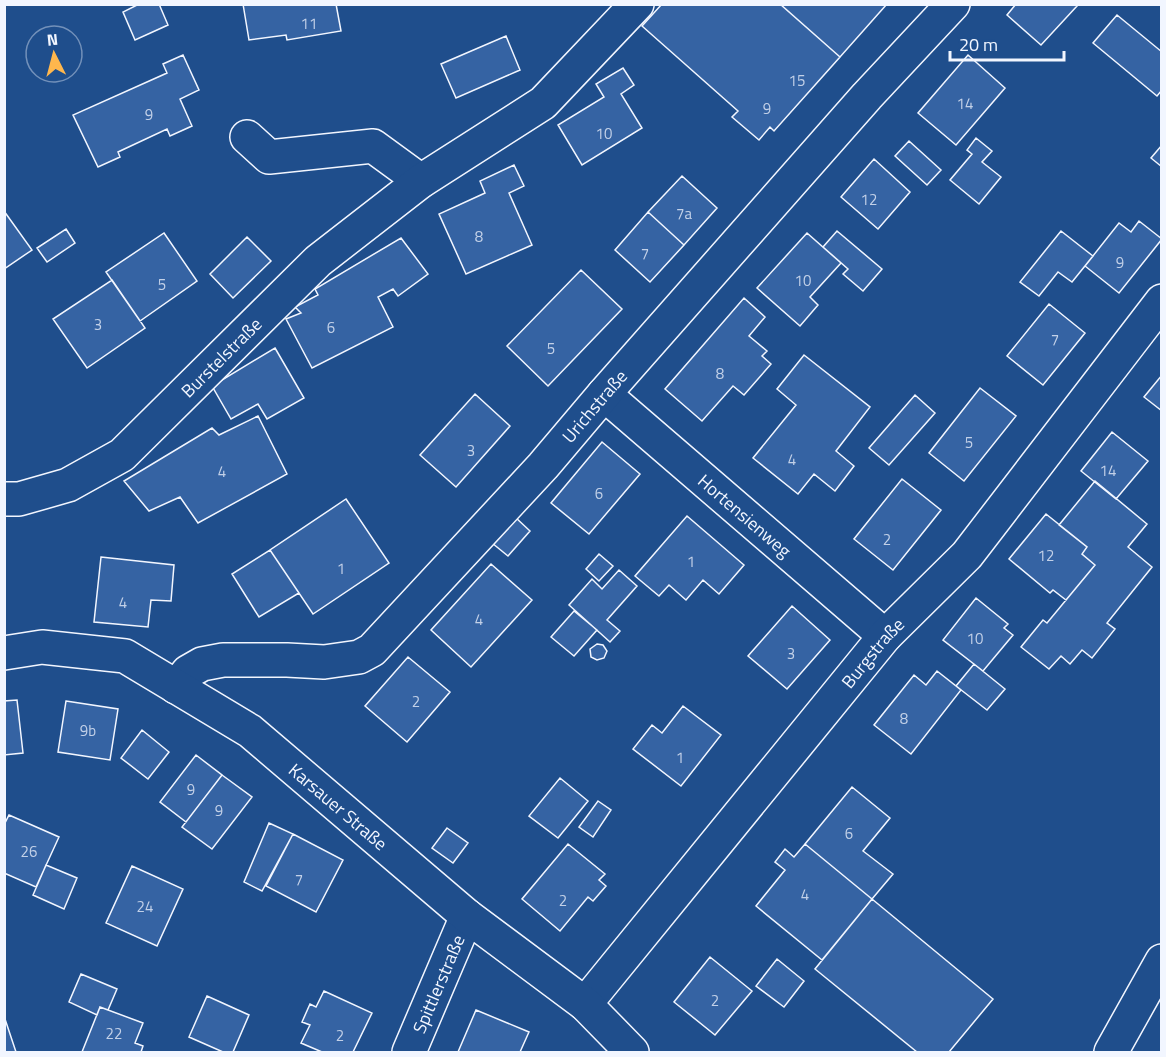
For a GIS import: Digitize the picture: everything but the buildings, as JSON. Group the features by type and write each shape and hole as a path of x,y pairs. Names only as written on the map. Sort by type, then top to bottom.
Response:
{"street":[{"name":"Burstelstraße","path":"4,499 19,499 68,485 122,455 318,261 421,182 543,103 637,4"},
{"name":"Urichstraße","path":"176,687 188,672 202,664 222,660 324,662 359,657 372,650 543,466 867,96 953,4"},
{"path":"247,137 269,157 373,146 421,182"},
{"name":"Burgstraße","path":"585,1004 885,636 967,555 1161,301"},
{"name":"Hortensienweg","path":"604,394 885,636"},
{"name":"Karsauer Straße","path":"4,653 42,647 125,656 250,731 467,916 585,1004 633,1053"},
{"name":"Spittlerstraße","path":"409,1053 467,916"},
{"path":"1111,1053 1161,961"}]}
